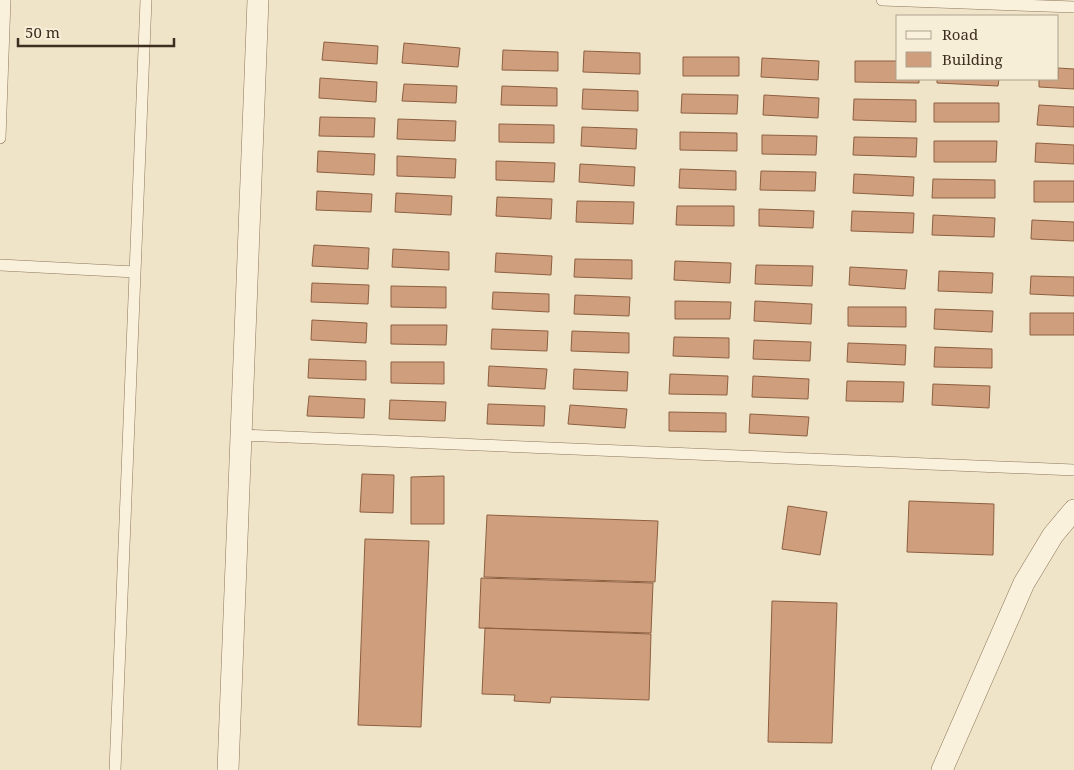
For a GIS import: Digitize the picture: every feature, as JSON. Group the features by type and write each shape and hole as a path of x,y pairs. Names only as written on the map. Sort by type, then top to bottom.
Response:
{"street":[{"path":"228,770 258,0"},
{"path":"942,770 1024,583 1053,535 1074,510"}],"lane":[{"path":"0,138 5,0"},
{"path":"115,770 146,0"},
{"path":"882,0 1074,7"},
{"path":"0,265 135,272"},
{"path":"240,435 1074,470"}],"building":[{"path":"324,42 378,46 377,64 322,60"},
{"path":"404,43 460,48 458,67 402,63"},
{"path":"503,50 558,52 558,71 502,70"},
{"path":"584,51 640,53 640,74 583,72"},
{"path":"683,57 739,57 739,76 683,76"},
{"path":"762,58 819,61 818,80 761,77"},
{"path":"855,61 896,61 896,80 919,80 919,83 855,82"},
{"path":"1059,68 1074,69 1074,89 1039,87 1039,80 1059,80"},
{"path":"320,78 377,82 376,102 319,98"},
{"path":"937,80 999,80 998,86 937,83"},
{"path":"404,84 457,86 456,103 402,101"},
{"path":"502,86 557,88 557,106 501,105"},
{"path":"583,89 638,91 638,111 582,109"},
{"path":"682,94 738,95 737,114 681,113"},
{"path":"764,95 819,98 818,118 763,115"},
{"path":"854,99 916,100 916,122 853,120"},
{"path":"934,103 999,103 999,122 934,122"},
{"path":"1039,105 1074,107 1074,127 1037,125"},
{"path":"320,117 375,118 374,137 319,136"},
{"path":"398,119 456,121 455,141 397,139"},
{"path":"499,124 554,125 554,143 499,142"},
{"path":"582,127 637,129 636,149 581,146"},
{"path":"680,132 737,133 737,151 680,150"},
{"path":"762,135 817,136 816,155 762,154"},
{"path":"854,137 917,138 916,157 853,155"},
{"path":"934,141 997,141 996,162 934,162"},
{"path":"1036,143 1074,145 1074,164 1035,162"},
{"path":"318,151 375,154 374,175 317,172"},
{"path":"397,156 456,159 455,178 397,176"},
{"path":"496,161 555,163 554,182 496,180"},
{"path":"580,164 635,167 634,186 579,182"},
{"path":"680,169 736,171 736,190 679,188"},
{"path":"761,171 816,172 815,191 760,190"},
{"path":"854,174 914,177 913,196 853,193"},
{"path":"933,179 995,180 995,198 932,198"},
{"path":"1034,181 1074,181 1074,202 1034,202"},
{"path":"317,191 372,194 371,212 316,210"},
{"path":"396,193 452,196 451,215 395,212"},
{"path":"497,197 552,199 551,219 496,216"},
{"path":"577,201 634,202 633,224 576,222"},
{"path":"677,206 734,206 734,226 676,225"},
{"path":"759,209 814,211 813,228 759,226"},
{"path":"852,211 914,213 913,233 851,231"},
{"path":"933,215 995,218 994,237 932,235"},
{"path":"1032,220 1074,222 1074,241 1031,239"},
{"path":"314,245 369,248 368,269 312,266"},
{"path":"393,249 449,252 449,270 392,267"},
{"path":"496,253 552,256 551,275 495,272"},
{"path":"575,259 632,260 632,279 574,277"},
{"path":"675,261 731,263 730,283 674,280"},
{"path":"756,265 813,266 812,286 755,284"},
{"path":"850,267 907,270 905,289 849,285"},
{"path":"939,271 993,273 992,293 938,291"},
{"path":"1031,276 1074,277 1074,296 1030,294"},
{"path":"312,283 369,285 368,304 311,302"},
{"path":"391,286 446,287 446,308 391,307"},
{"path":"493,292 549,294 549,312 492,309"},
{"path":"575,295 630,297 629,316 574,314"},
{"path":"675,301 731,302 730,319 675,319"},
{"path":"755,301 812,304 811,324 754,321"},
{"path":"848,307 906,307 906,327 848,326"},
{"path":"935,309 993,311 992,332 934,329"},
{"path":"1030,313 1074,313 1074,335 1030,335"},
{"path":"312,320 367,323 366,343 311,340"},
{"path":"391,325 447,325 446,345 391,344"},
{"path":"492,329 548,331 547,351 491,349"},
{"path":"572,331 629,333 629,353 571,351"},
{"path":"674,337 729,338 729,358 673,356"},
{"path":"754,340 811,342 810,361 753,359"},
{"path":"848,343 906,345 905,365 847,362"},
{"path":"935,347 992,349 992,368 934,367"},
{"path":"309,359 366,361 366,380 308,378"},
{"path":"391,362 444,362 444,384 391,383"},
{"path":"489,366 547,369 545,389 488,386"},
{"path":"574,369 628,372 627,391 573,389"},
{"path":"670,374 728,376 727,395 669,394"},
{"path":"753,376 809,379 808,399 752,397"},
{"path":"847,381 904,382 903,402 846,401"},
{"path":"933,384 990,386 989,408 932,405"},
{"path":"309,396 365,399 364,418 307,416"},
{"path":"390,400 446,402 445,421 389,419"},
{"path":"488,404 545,406 544,426 487,424"},
{"path":"570,405 627,409 625,428 568,424"},
{"path":"669,412 726,413 726,432 669,431"},
{"path":"750,414 809,417 807,436 749,433"},
{"path":"362,474 394,475 393,513 360,512"},
{"path":"444,476 444,524 411,524 411,477"},
{"path":"909,501 994,504 993,555 907,552"},
{"path":"788,506 827,512 820,555 782,549"},
{"path":"487,515 658,521 655,582 484,577"},
{"path":"365,539 429,541 421,727 358,725"},
{"path":"481,578 653,583 651,633 479,628"},
{"path":"772,601 837,603 832,743 768,742"},
{"path":"485,628 651,634 649,700 551,697 550,703 514,701 515,695 482,694"}]}
